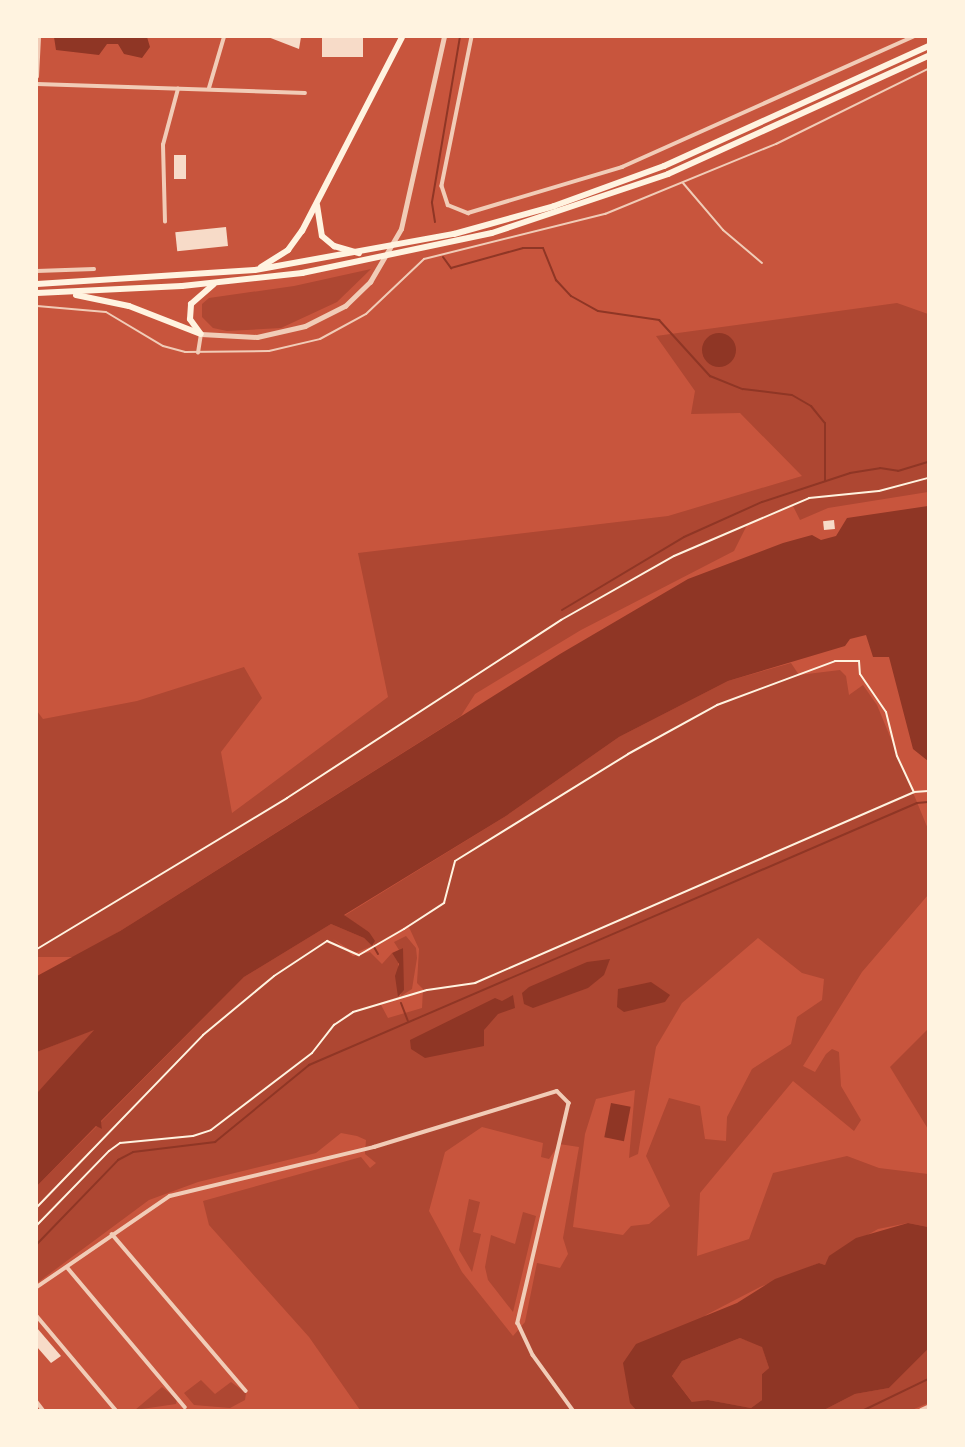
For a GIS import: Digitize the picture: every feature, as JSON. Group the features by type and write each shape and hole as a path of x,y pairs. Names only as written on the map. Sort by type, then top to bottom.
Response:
{"highway":[{"path":"256,270 288,250 317,201 402,37"},
{"path":"37,284 256,270 360,254 491,224 631,179 928,46"},
{"path":"37,293 214,283 362,262 456,243 559,213 733,147 928,56"},
{"path":"317,201 316,220 322,236 334,246 360,254"},
{"path":"201,334 190,319 191,304 214,283"},
{"path":"64,293 129,306 201,334"}],"street":[{"path":"37,77 39,37"},
{"path":"209,88 224,37"},
{"path":"198,353 201,334 257,337 294,330 334,313 370,282 391,251 405,214 444,37"},
{"path":"472,37 442,186 454,209 468,213 622,167 718,127 913,37"},
{"path":"37,84 305,93"},
{"path":"165,222 163,145 178,89"},
{"path":"37,271 94,268"},
{"path":"37,1287 170,1196 373,1147 557,1091 569,1103 518,1323 533,1355 573,1410"},
{"path":"111,1234 246,1391"},
{"path":"67,1266 186,1407"},
{"path":"37,1316 116,1410"},
{"path":"37,1402 44,1410"},
{"path":"921,1410 928,1407"}],"lane":[{"path":"37,306 106,312 163,346 198,353 269,351 320,339 366,314 424,259 605,214 776,144 928,69"},
{"path":"682,182 723,230 762,263"}],"path":[{"path":"37,949 308,785 561,620 674,556 800,505 809,498 879,491 928,478"},
{"path":"37,1207 203,1035 274,976 327,942 359,955 374,946 444,903 455,861 628,754 717,705 835,661 859,661 860,674 886,712 897,756 914,792"},
{"path":"37,1225 120,1143 194,1136 233,1117 312,1053 346,1016 427,990 475,983 914,792 928,791"}],"shaded area":[{"path":"54,37 147,37 150,47 142,58 124,54 118,44 107,44 99,55 56,50"},
{"path":"371,269 337,302 281,328 227,331 213,328 202,317 202,304 209,298 294,286"},
{"path":"897,303 928,314 928,492 828,508 800,520 793,506 747,525 734,551 581,630 475,694 461,716 120,931 77,957 37,957 37,711 43,719 137,701 244,667 262,698 221,752 232,813 388,697 358,553 668,516 802,476 740,413 691,414 695,391 656,336"},
{"path":"719,333 731,338 736,350 731,362 719,367 707,362 702,350 707,338"},
{"path":"928,506 928,761 913,749 889,657 873,657 866,635 850,639 845,646 728,681 619,737 506,816 344,915 369,932 375,941 372,946 364,938 331,924 244,977 101,1121 102,1129 96,1126 37,1186 37,1093 94,1030 37,1052 37,976 120,931 560,654 688,579 783,543 812,535 821,540 836,536 847,518"},
{"path":"791,663 799,675 840,670 846,676 849,695 863,685 877,705 928,829 928,895 862,972 803,1066 815,1072 832,1049 839,1052 841,1086 861,1120 854,1131 793,1081 700,1193 697,1256 749,1239 773,1173 847,1156 879,1168 928,1174 928,1227 908,1223 878,1229 830,1256 825,1265 819,1263 760,1287 706,1315 630,1402 636,1410 360,1410 309,1337 209,1225 203,1201 361,1157 370,1168 376,1163 365,1154 366,1140 357,1136 341,1133 316,1153 198,1182 149,1200 37,1283 37,1186 97,1126 102,1129 101,1122 244,977 331,924 364,938 372,946 355,953 333,939 353,956 370,952 382,964 392,953 398,962 398,997 380,1003 388,1018 422,1008 423,989 417,983 419,949 408,925 374,945 369,932 344,916 506,816 619,737 728,681","holes":["758,938 802,973 824,979 822,1000 797,1017 791,1044 752,1069 727,1117 726,1141 705,1139 700,1106 669,1098 646,1156 670,1206 649,1224 631,1226 623,1235 573,1227 585,1134 596,1099 635,1090 629,1158 638,1154 656,1047 682,1003","482,1127 543,1143 541,1157 549,1159 559,1144 579,1147 563,1238 568,1254 560,1268 537,1263 525,1322 513,1336 462,1272 429,1211 445,1152"]},
{"path":"406,936 416,948 417,958 412,989 401,996 403,948 399,950 394,942"},
{"path":"403,948 404,990 398,997 395,976 399,964 392,953"},
{"path":"610,959 604,975 588,988 533,1008 524,1004 522,993 529,987 587,962"},
{"path":"651,982 670,995 665,1002 624,1012 617,1007 618,989"},
{"path":"513,995 515,1008 498,1014 484,1030 484,1046 425,1058 411,1049 410,1040 495,998 502,1001"},
{"path":"95,1029 51,1079 37,1093 37,1052"},
{"path":"928,1031 928,1129 890,1067"},
{"path":"611,1103 631,1107 624,1141 604,1137"},
{"path":"469,1199 480,1202 473,1232 481,1234 472,1272 459,1250"},
{"path":"523,1212 536,1216 513,1312 488,1280 485,1267 491,1235 515,1244"},
{"path":"908,1223 928,1227 928,1349 889,1388 855,1394 824,1410 636,1410 630,1403 623,1363 636,1344 737,1303 775,1279 819,1263 825,1265 829,1256 856,1238","holes":["740,1338 762,1347 769,1368 762,1374 762,1400 751,1408 708,1400 692,1402 672,1376 682,1361"]},
{"path":"740,1338 762,1346 769,1368 762,1374 762,1400 751,1408 708,1400 693,1403 672,1376 682,1361"},
{"path":"928,1349 928,1403 912,1410 824,1410 855,1394 889,1388"},
{"path":"201,1380 215,1394 231,1382 246,1393 245,1400 230,1408 194,1405 184,1393"},
{"path":"162,1387 177,1399 176,1404 135,1410"}],"building":[{"path":"268,37 301,37 299,49"},
{"path":"322,37 363,37 363,57 322,57"},
{"path":"174,155 186,155 186,179 174,179"},
{"path":"226,227 228,246 177,251 175,232"},
{"path":"834,520 835,529 824,530 823,521"},
{"path":"37,1328 61,1356 51,1363 37,1347"}],"waterway":[{"path":"435,222 432,202 460,37"},
{"path":"443,257 451,268 523,248 543,248 556,280 571,296 598,311 659,320 710,376 743,389 792,395 811,406 825,423 825,481"},
{"path":"562,610 684,537 762,502 850,473 880,468 898,471 928,462"},
{"path":"37,1244 118,1160 133,1152 215,1142 309,1065 917,803 928,802"},
{"path":"374,947 378,954"},
{"path":"401,1003 408,1021"},
{"path":"864,1410 928,1379"}]}
